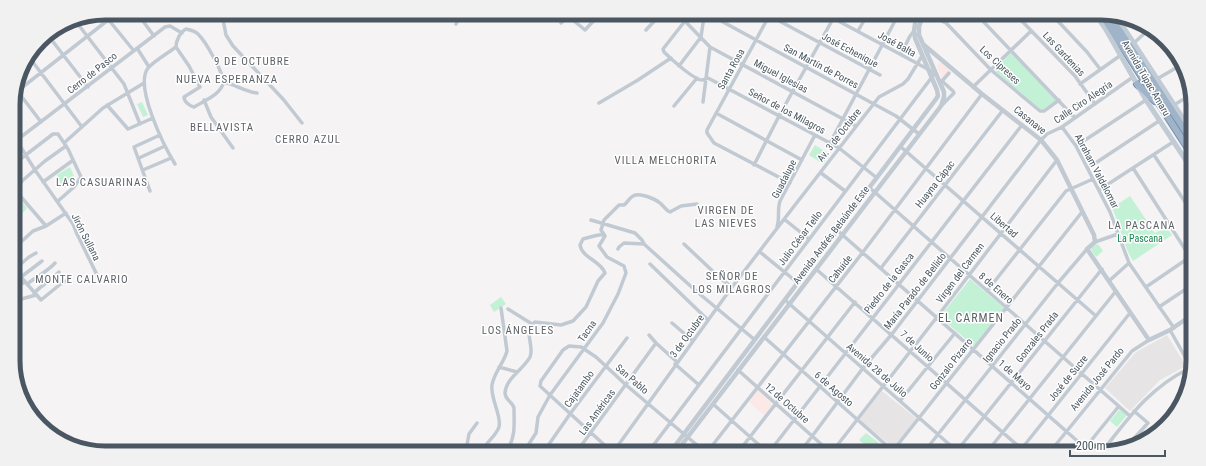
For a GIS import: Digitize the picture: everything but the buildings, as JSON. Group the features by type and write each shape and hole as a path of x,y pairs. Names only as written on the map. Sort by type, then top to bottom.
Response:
{"highway":[{"name":"Avenida Túpac Amaru","path":"1106,20 1186,145"},
{"name":"Avenida Túpac Amaru","path":"1113,21 1186,132"},
{"path":"1137,84 1162,108"}],"main road":[{"name":"Avenida Túpac Amaru","path":"1099,20 1146,100 1186,161"},
{"name":"Avenida Túpac Amaru","path":"1119,23 1186,123"}],"street":[{"path":"22,86 108,20 149,67"},
{"path":"142,20 154,36"},
{"path":"223,20 226,35 233,46 280,96 302,124"},
{"path":"456,24 459,20"},
{"path":"561,24 565,20"},
{"path":"574,20 585,30 594,20"},
{"path":"646,30 655,20"},
{"path":"679,66 701,37 703,20"},
{"name":"San Martín de Porres","path":"719,20 896,116 919,134"},
{"name":"Santa Rosa","path":"754,165 713,143 708,136 707,130 768,20"},
{"name":"José Echenique","path":"778,20 880,75"},
{"path":"790,183 754,165 831,20"},
{"name":"José Balta","path":"838,20 929,70"},
{"path":"858,31 864,20"},
{"path":"830,143 895,20"},
{"name":"Avenida Andrés Belaúnde Este","path":"680,446 686,435 736,369 790,304 941,106 944,97 941,82 929,70 917,44 914,31 916,20"},
{"name":"Avenida Andrés Belaúnde Este","path":"676,446 713,404 755,340 938,96 920,35 919,27 921,20"},
{"name":"Los Cipreses","path":"940,20 946,23 991,70 1040,111 1059,100"},
{"path":"982,20 1075,118"},
{"name":"Las Gardenias","path":"1021,20 1080,84 1095,104"},
{"path":"1057,20 1087,52 1100,69"},
{"path":"674,106 698,78 679,66 664,52 663,47 685,21"},
{"name":"Miguel Iglesias","path":"685,21 710,47 856,126"},
{"path":"78,25 113,68 128,91 140,124"},
{"name":"Cerro de Pasco","path":"20,139 165,27 170,26 182,33"},
{"path":"223,80 214,95 194,107 184,99 200,87 189,66 176,47 177,41 186,29 192,30 198,34 212,56 223,80 249,92 257,93"},
{"path":"901,54 914,31"},
{"path":"973,87 1032,31"},
{"path":"1134,43 1145,33"},
{"path":"51,39 88,86"},
{"path":"917,44 923,44"},
{"name":"Casanave","path":"923,44 973,87 1041,140 1057,160 1094,235 1095,242"},
{"path":"175,164 165,146 153,118 144,83 146,72 149,67 176,47"},
{"path":"703,102 710,47"},
{"path":"1080,84 1121,55"},
{"name":"Av. 3 de Octubre","path":"775,232 879,97 903,84 908,79 922,56"},
{"path":"599,103 670,58"},
{"path":"32,61 82,127"},
{"path":"1158,79 1177,67"},
{"path":"941,106 954,93 954,91 941,82 949,73"},
{"name":"Julio César Tello","path":"653,446 933,75"},
{"name":"Calle Ciro Alegría","path":"1041,140 1047,134 1062,127 1133,77"},
{"name":"Señor de los Milagros","path":"698,78 702,80 708,78 839,148 877,178"},
{"path":"20,184 107,105 128,91 144,83"},
{"name":"Cahuide","path":"712,446 837,286 982,94"},
{"path":"21,97 41,122"},
{"path":"1174,105 1185,98"},
{"path":"204,100 211,117 234,148"},
{"path":"1076,146 1146,100"},
{"path":"107,105 128,129 153,118"},
{"name":"Huayna Cápac","path":"881,268 1003,110"},
{"path":"716,113 802,160"},
{"path":"1088,168 1159,121"},
{"name":"Piedro de la Gasca","path":"774,446 1022,125"},
{"name":"Abraham Valdelomar","path":"1062,127 1076,146 1110,212 1129,263 1159,307 1186,358"},
{"path":"150,191 144,170 134,147 159,133"},
{"path":"20,159 53,134 58,134 65,144 80,177 74,187 58,202"},
{"name":"Guadalupe","path":"775,232 779,222 779,204 815,135"},
{"name":"María Parado de Bellido","path":"805,446 863,368 918,301 1041,140"},
{"path":"1099,190 1173,142"},
{"path":"139,158 165,146"},
{"name":"Libertad","path":"901,147 1096,316"},
{"name":"Jirón Sullana","path":"20,148 73,224 100,281"},
{"path":"1154,155 1186,205"},
{"path":"144,170 171,158"},
{"name":"Virgen del Carmen","path":"836,446 1057,160"},
{"path":"43,182 72,161"},
{"path":"1133,168 1186,251"},
{"path":"821,172 845,191"},
{"path":"988,291 1066,191 1093,179"},
{"name":"8 de Enero","path":"870,188 1130,416"},
{"path":"602,224 619,205 624,204 636,194 653,199 670,212 681,206 697,204"},
{"path":"20,196 46,226"},
{"name":"Gonzalo Pizarro","path":"897,446 1082,212"},
{"path":"20,241 33,231 46,226 66,213"},
{"path":"784,219 809,239"},
{"path":"591,220 635,233 644,244 679,276 755,340"},
{"name":"Tacna","path":"528,446 536,433 538,417 550,396 607,316 626,273 624,266 607,257 600,248 600,244 604,238 602,224"},
{"name":"1 de Mayo","path":"838,231 1083,446"},
{"name":"3 de Octubre","path":"615,446 716,308 775,232"},
{"path":"508,309 532,324 535,322 555,325 573,321 583,311 598,281 605,274 601,267 581,249 580,245 583,239 604,234"},
{"name":"Ignacio Prado","path":"929,446 1058,283 1087,249 1095,242 1118,234"},
{"path":"618,249 624,243 644,244"},
{"path":"684,244 721,280 732,287"},
{"path":"1087,249 1102,268 1149,340"},
{"path":"760,252 798,283"},
{"path":"20,264 36,253"},
{"path":"1146,287 1186,260"},
{"path":"42,261 21,277 40,300 43,300 63,282 67,281"},
{"path":"20,286 47,271 55,263"},
{"path":"1110,281 1129,263"},
{"path":"650,264 708,320"},
{"name":"Gonzales Prada","path":"962,446 1102,268"},
{"name":"7 de Junio","path":"816,269 892,334 1003,433 1015,446"},
{"path":"20,298 35,294 40,287 52,280 59,272"},
{"path":"1159,307 1186,290"},
{"path":"992,446 1116,291"},
{"name":"Avenida 28 de Julio","path":"785,300 951,446"},
{"path":"743,446 855,302"},
{"path":"486,446 499,424 492,396 492,386 494,375 506,356 507,351 501,308"},
{"name":"José de Sucre","path":"1024,446 1130,313"},
{"name":"Avenida José Pardo","path":"1055,446 1132,350 1186,320"},
{"path":"672,323 693,341"},
{"path":"509,446 513,440 514,406 506,398 505,392 511,377 522,369 530,356 532,349 528,334 532,324"},
{"path":"900,401 955,333"},
{"path":"649,335 698,385"},
{"name":"6 de Agosto","path":"764,337 887,446"},
{"name":"Cajatambo","path":"548,446 627,338"},
{"name":"Las Américas","path":"581,446 656,343"},
{"path":"585,348 574,345 567,347 541,382 540,386 607,446"},
{"name":"San Pablo","path":"585,348 698,446"},
{"path":"499,367 517,372"},
{"name":"12 de Octubre","path":"736,369 824,446"},
{"path":"1107,446 1134,411 1154,391 1185,371"},
{"path":"713,404 760,446"},
{"path":"1087,446 1119,406"},
{"path":"1134,411 1148,424 1134,439"},
{"path":"467,446 469,434 478,423"}],"shaded area":[{"path":"939,63 942,63 950,70 942,78 937,66"},
{"path":"1167,335 1186,366 1160,380 1130,411 1105,388 1136,352"},
{"path":"757,391 759,391 772,405 764,415 749,402"},
{"path":"882,391 917,419 896,446 892,446 859,420"}],"green space":[{"path":"1011,53 1056,100 1043,109 1040,109 994,70"},
{"path":"142,102 148,115 143,117 137,104"},
{"path":"815,145 829,154 823,164 809,155"},
{"path":"70,167 74,176 61,184 57,175"},
{"name":"La Pascana","path":"1130,196 1155,233 1166,226 1172,235 1133,261 1112,208"},
{"path":"20,199 27,208 20,216"},
{"path":"1098,244 1103,251 1096,257 1091,250 1092,247"},
{"path":"970,279 1004,308 974,346 940,317"},
{"path":"501,297 506,304 494,312 490,305"},
{"path":"1120,409 1127,415 1117,427 1110,421"},
{"path":"866,433 879,443 876,446 866,446 859,440"}],"district":[{"name":"9 DE OCTUBRE","path":"252,61"},
{"name":"NUEVA ESPERANZA","path":"227,79"},
{"name":"BELLAVISTA","path":"222,127"},
{"name":"CERRO AZUL","path":"308,139"},
{"name":"VILLA MELCHORITA","path":"666,160"},
{"name":"LAS CASUARINAS","path":"102,182"},
{"name":"VIRGEN DE LAS NIEVES","path":"726,216"},
{"name":"LA PASCANA","path":"1142,225"},
{"name":"MONTE CALVARIO","path":"82,279"},
{"name":"SEÑOR DE LOS MILAGROS","path":"732,282"},
{"name":"EL CARMEN","path":"971,318"},
{"name":"LOS ÁNGELES","path":"518,330"}]}
